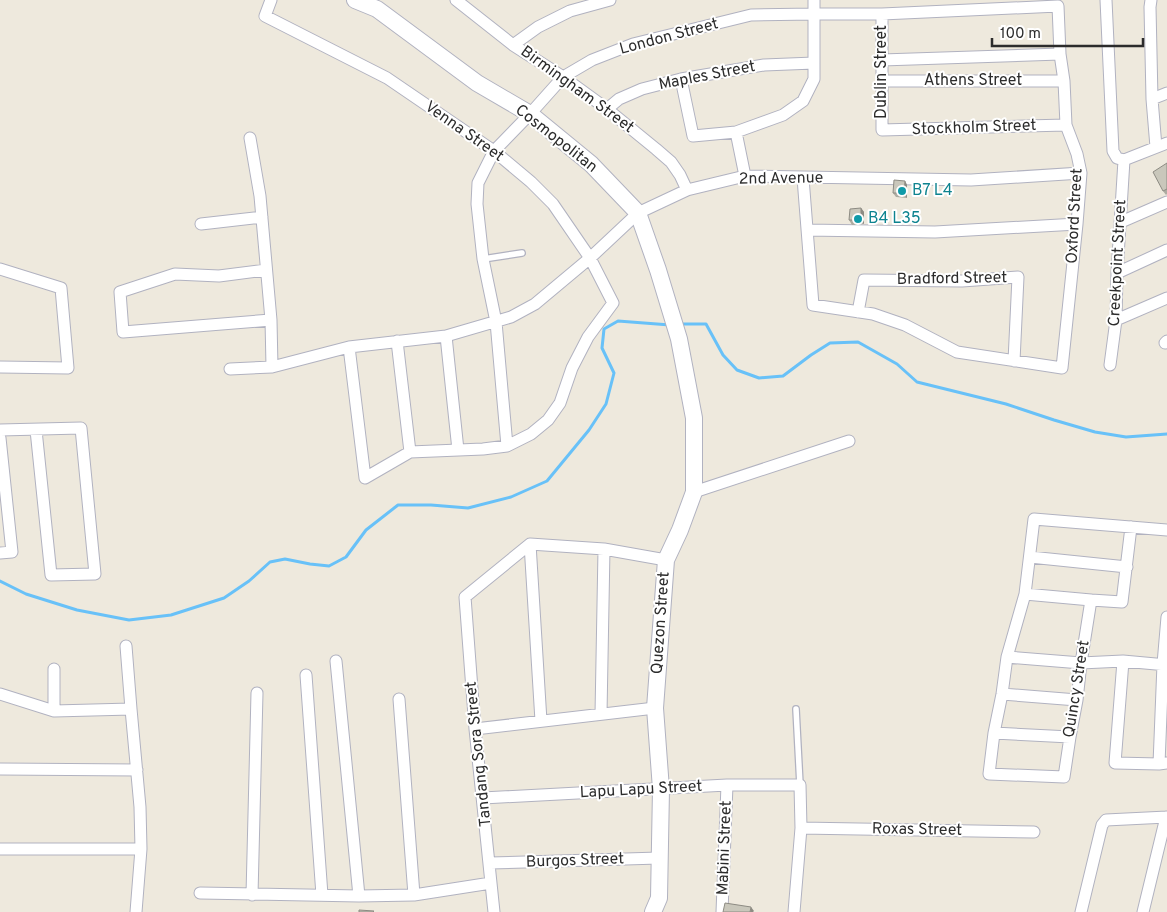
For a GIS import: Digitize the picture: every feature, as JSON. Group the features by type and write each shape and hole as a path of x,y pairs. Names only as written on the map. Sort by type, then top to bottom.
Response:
{"street":[{"name":"Venna Street","path":"271,0 265,16 387,78 494,152 531,182 553,204 590,258 612,303 588,336 572,368 560,403 548,420 531,434 507,446"},
{"name":"Cosmopolitan","path":"355,0 377,9 477,83 530,114 591,164 638,213 679,339"},
{"name":"Birmingham Street","path":"456,0 513,45 563,77 607,109 670,162 680,175 687,190"},
{"path":"513,45 538,27 570,11 610,0"},
{"path":"681,79 693,136 736,132 783,115 803,101 814,79 814,0"},
{"path":"1106,0 1113,151 1117,158 1124,160 1162,145 1152,98 1150,7 1152,0"},
{"name":"London Street","path":"507,446 496,322 483,259 477,204 478,183 494,152 563,77 592,60 633,44 751,16 882,14 1058,6"},
{"name":"Oxford Street","path":"1014,361 1062,368 1081,173 1077,154 1066,125 1058,6"},
{"name":"Dublin Street","path":"882,14 882,130"},
{"path":"882,60 1060,54"},
{"name":"Maples Street","path":"607,109 619,99 642,89 681,79 764,65 814,63"},
{"name":"Athens Street","path":"882,81 1064,81"},
{"path":"1152,98 1167,93"},
{"name":"Stockholm Street","path":"882,130 1066,125"},
{"path":"736,132 745,176"},
{"path":"250,138 260,196 271,320 272,367"},
{"name":"Creekpoint Street","path":"1110,365 1116,320 1124,160"},
{"name":"2nd Avenue","path":"230,369 272,367 349,347 446,336 511,317 535,304 590,258 638,213 687,190 745,176 971,180 1081,173"},
{"path":"803,178 813,305 873,314 905,325 957,352 1014,361"},
{"path":"1121,222 1167,202"},
{"path":"201,224 262,217"},
{"path":"807,230 935,232 1077,224"},
{"path":"1117,273 1167,250"},
{"path":"0,269 61,288 68,368 0,367"},
{"path":"266,270 219,276 175,274 120,292 123,332 271,320"},
{"name":"Bradford Street","path":"858,312 864,280 962,281 1018,277 1014,361"},
{"path":"1116,320 1167,298"},
{"path":"446,336 458,450"},
{"name":"Quezon Street","path":"653,912 658,898 660,858 661,789 656,708 666,560 680,530 694,492 694,418 679,339"},
{"path":"397,341 410,452"},
{"path":"349,347 365,478 410,452 483,449 507,446"},
{"path":"0,430 81,428 95,574 51,575 36,430"},
{"path":"0,438 12,552 0,553"},
{"path":"694,492 849,441"},
{"path":"1070,737 994,733 1007,657 1025,594 1034,519 1167,530"},
{"path":"1025,594 1122,602 1131,527"},
{"path":"541,722 530,544 604,549 666,560"},
{"name":"Tandang Sora Street","path":"494,912 475,729 465,597 530,544"},
{"path":"602,714 604,549"},
{"path":"1030,557 1127,567"},
{"name":"Quincy Street","path":"994,733 989,774 1064,777 1091,600"},
{"path":"1123,661 1115,763 1163,764 1167,617"},
{"path":"126,646 130,709 140,806 141,849 136,912"},
{"path":"1007,657 1081,664 1123,661 1165,664"},
{"path":"336,661 359,896"},
{"path":"54,669 54,711"},
{"path":"306,675 322,896"},
{"path":"252,894 257,693"},
{"path":"0,694 54,711 130,709"},
{"path":"1002,694 1077,700"},
{"path":"399,699 414,895"},
{"path":"475,729 656,708"},
{"path":"0,769 137,770"},
{"name":"Lapu Lapu Street","path":"483,798 727,785 800,785"},
{"name":"Mabini Street","path":"722,912 727,785"},
{"path":"794,912 801,828 800,785"},
{"path":"1081,912 1102,825 1106,820 1167,817 1143,912"},
{"name":"Roxas Street","path":"801,828 1034,832"},
{"path":"0,849 141,849"},
{"name":"Burgos Street","path":"490,863 660,858"},
{"path":"200,893 322,896 414,895 491,883"}],"lane":[{"path":"483,259 522,253"},
{"path":"796,709 800,785"}],"building":[{"path":"1167,163 1167,189 1163,191 1153,172"},
{"path":"894,180 905,181 904,193 893,193"},
{"path":"861,208 861,220 849,220 850,209"},
{"path":"725,903 751,907 750,912 723,912"},
{"path":"359,910 374,911 359,912"}],"waterway":[{"path":"0,581 26,594 77,610 129,620 171,615 224,598 249,581 270,562 285,559 329,566 346,557 366,530 398,505 468,508 511,497 547,481 589,430 606,404 614,373 602,348 604,329 618,321 670,325"},
{"path":"679,324 706,324 723,355 737,370 759,378 783,376 830,343 858,342 897,364 917,382 1006,404 1095,432 1126,437 1167,434"}],"place":[{"name":"B7 L4","path":"902,191"},
{"name":"B4 L35","path":"858,219"}]}
